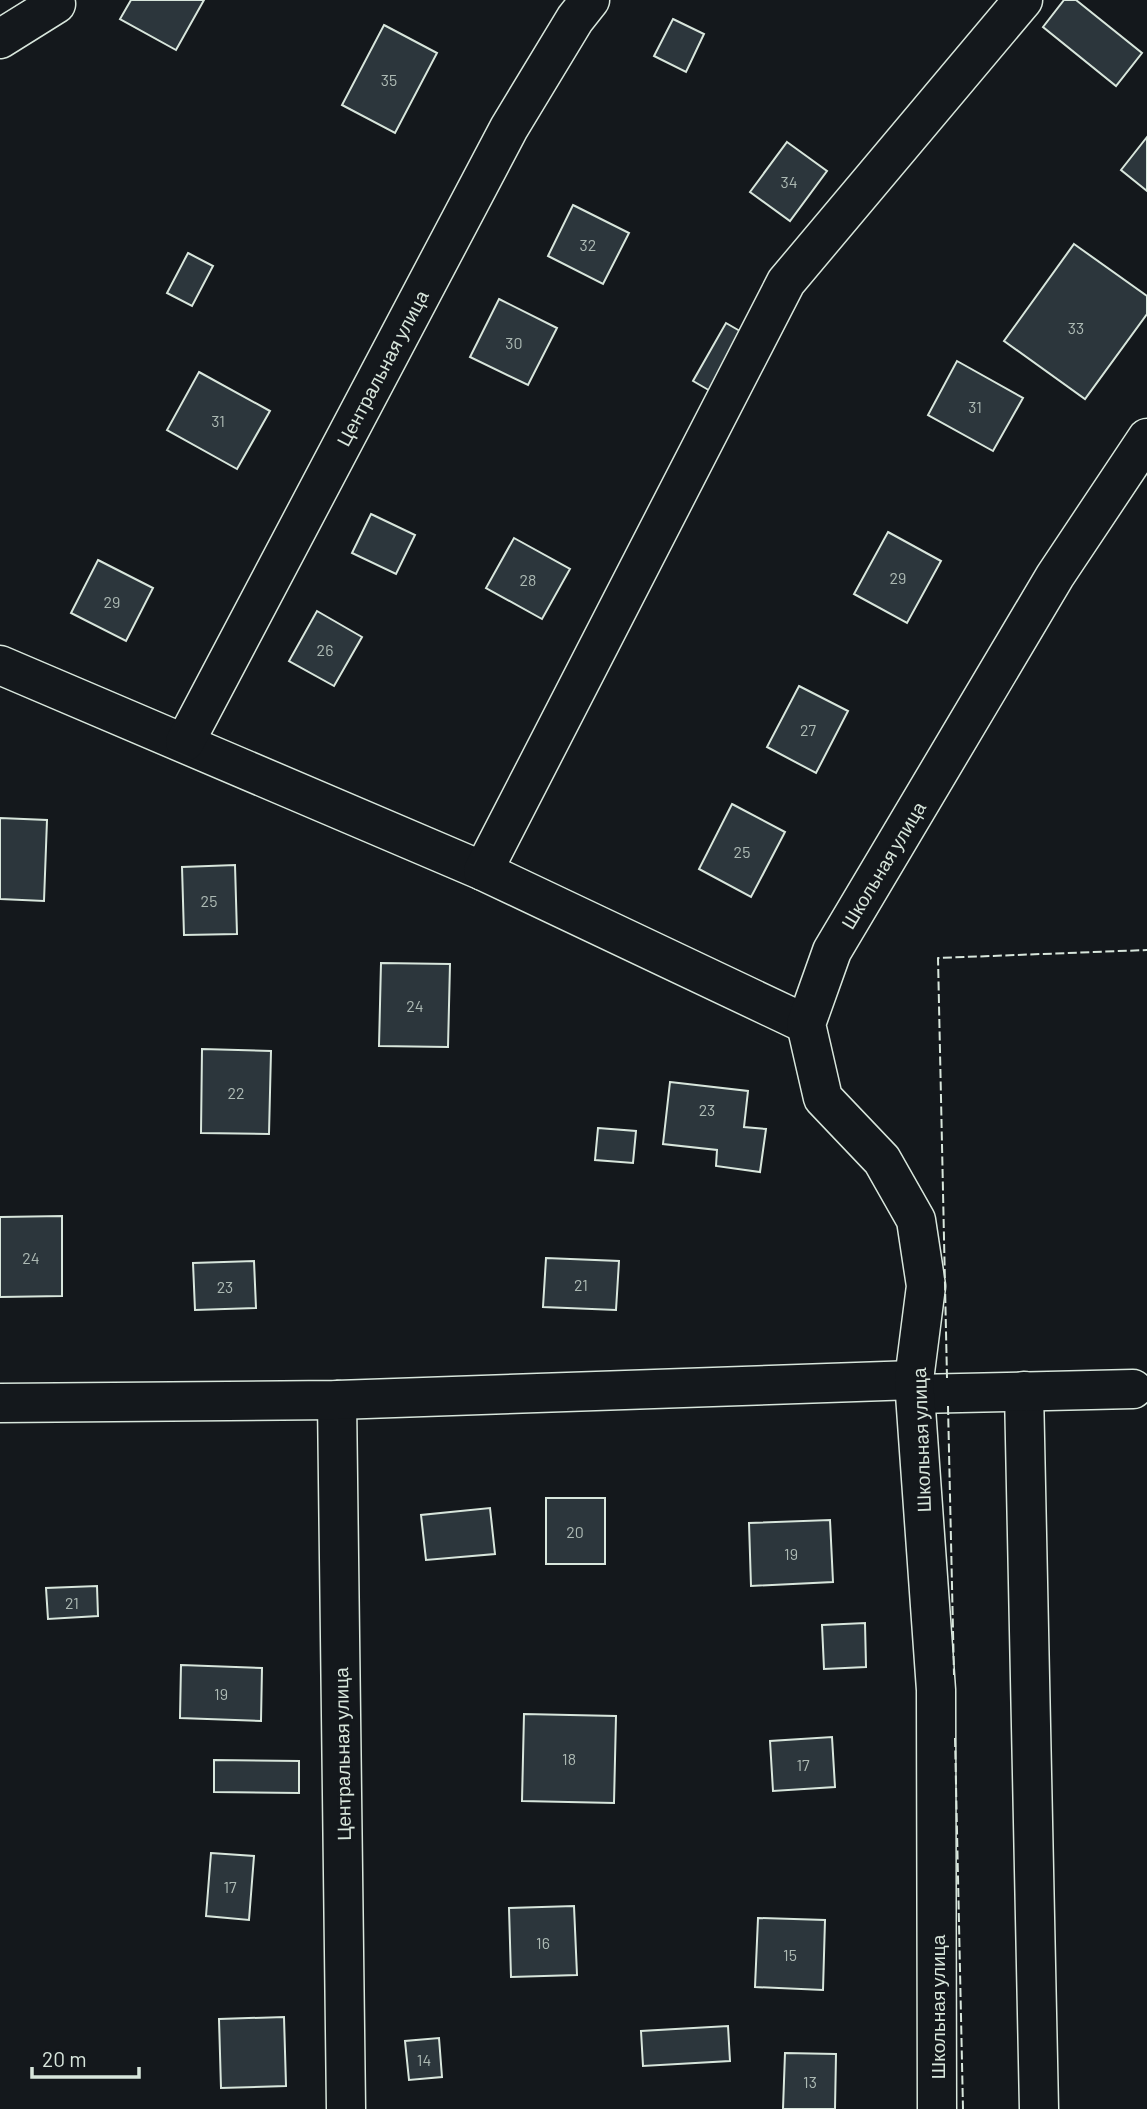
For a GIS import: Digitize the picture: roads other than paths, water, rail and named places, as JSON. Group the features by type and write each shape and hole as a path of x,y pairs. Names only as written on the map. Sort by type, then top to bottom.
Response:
{"street":[{"name":"Центральная улица","path":"185,742 509,128 575,19 590,0"},
{"path":"483,871 786,282 1023,0"},
{"path":"0,38 56,4"},
{"name":"Школьная улица","path":"937,2109 936,1690 915,1387 926,1286 916,1220 882,1160 823,1098 806,1024 832,951 1055,576 1147,439"},
{"path":"0,665 483,871 806,1024"},
{"path":"0,1403 337,1400 915,1387 1024,1391 1133,1389"},
{"path":"1024,1391 1039,2109"},
{"name":"Центральная улица","path":"337,1400 346,2109"}]}
